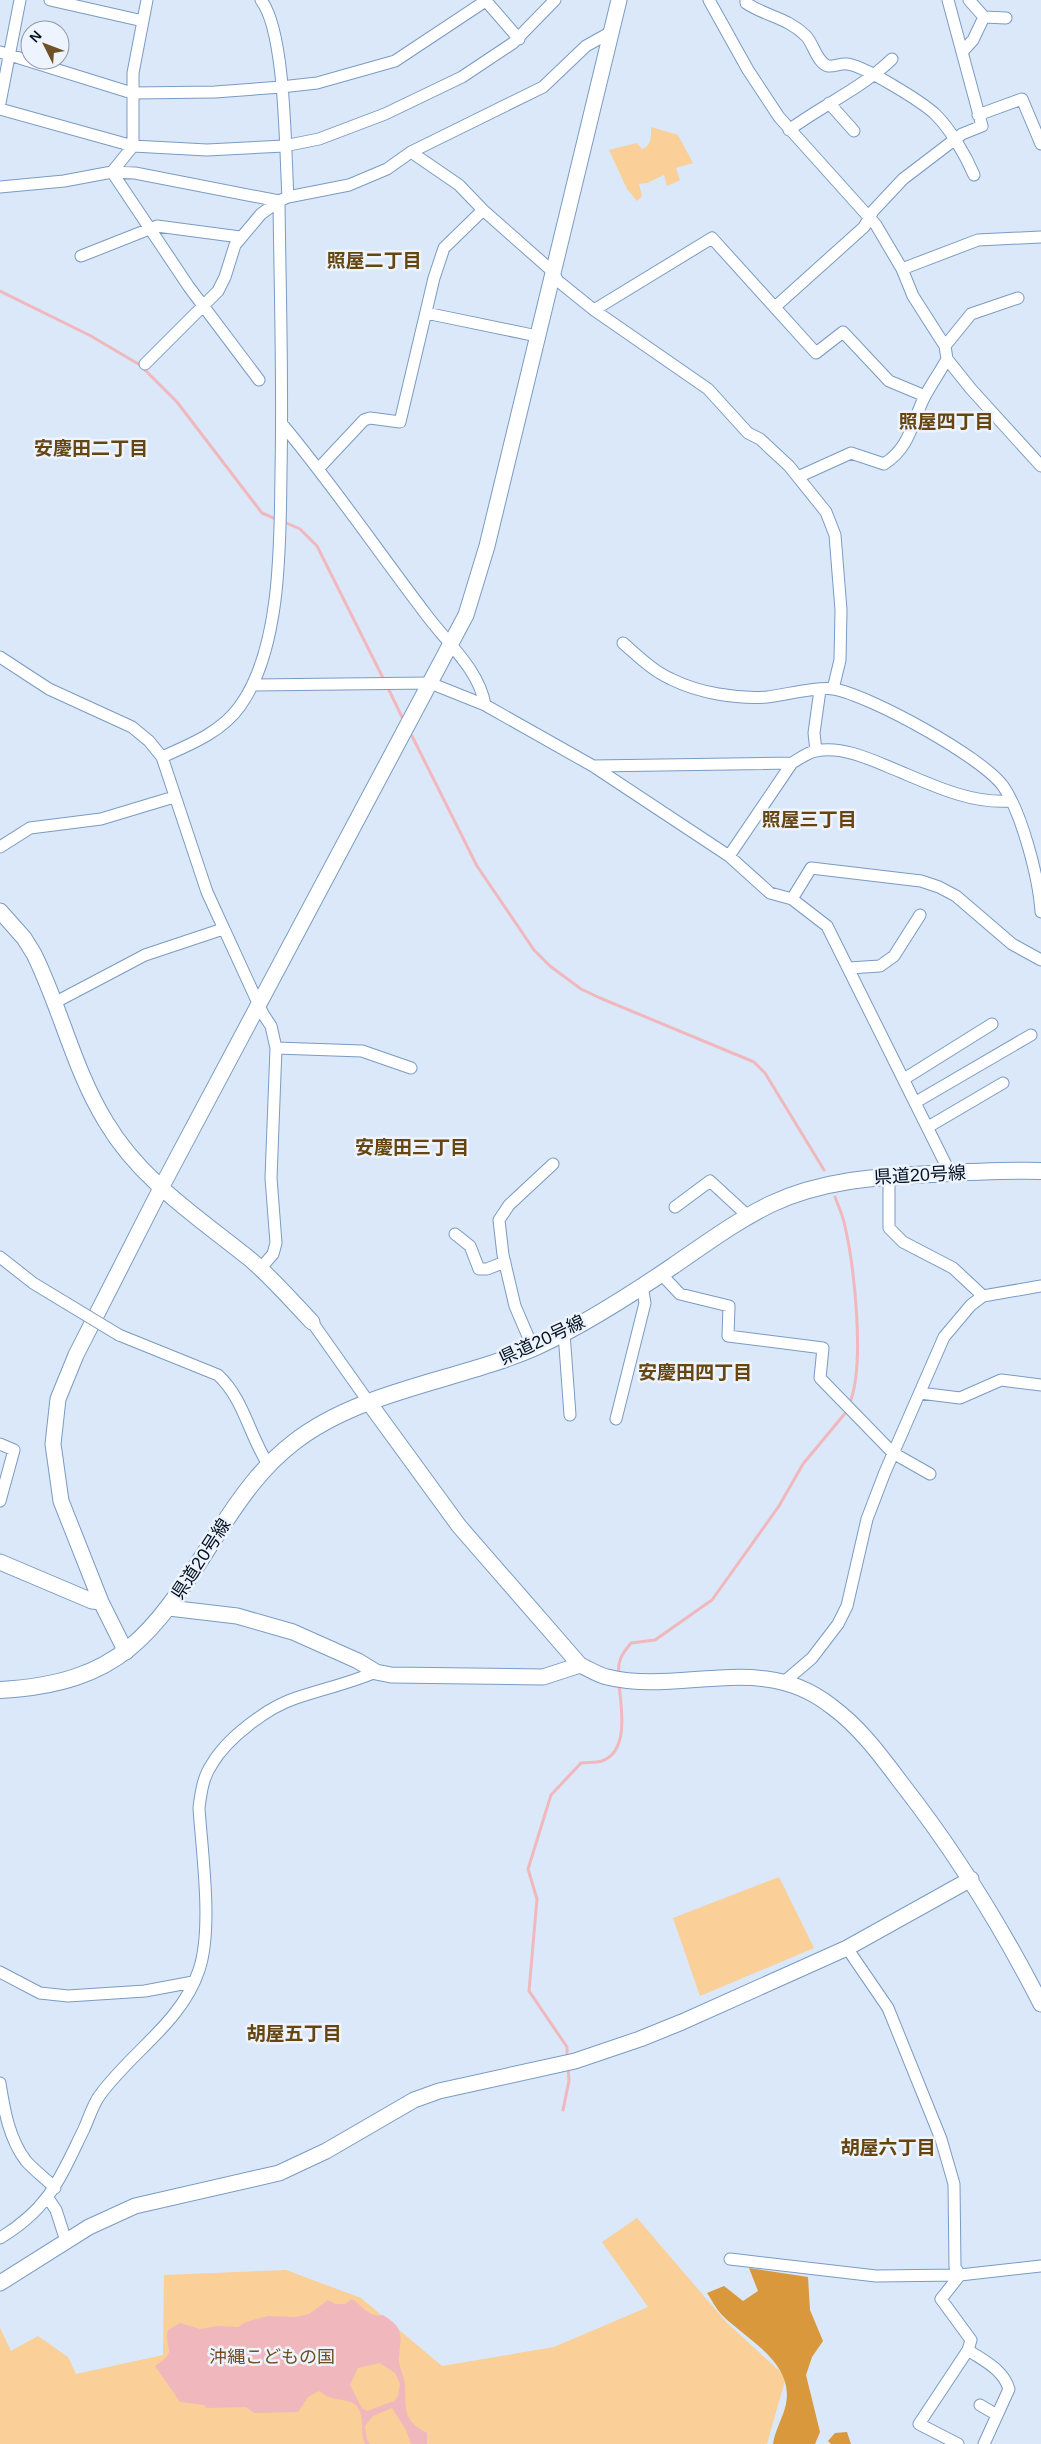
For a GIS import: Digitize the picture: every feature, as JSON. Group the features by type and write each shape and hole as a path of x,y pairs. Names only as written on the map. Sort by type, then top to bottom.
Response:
{"main road":[{"name":"県道20号線","path":"0,1690 32,1688 58,1683 94,1671 126,1652 170,1608 233,1510 268,1464 294,1442 334,1416 533,1348 564,1333 642,1286 748,1216 772,1204 835,1182 889,1176 1041,1171"}],"street":[{"path":"0,103 4,54 20,0"},
{"path":"50,0 143,21"},
{"path":"112,172 133,146 133,73 147,0"},
{"path":"162,757 219,728 240,708 254,685 264,658 271,630 280,533 284,146 281,87 272,21 261,0"},
{"path":"4,54 132,93 215,92 317,83 395,61 487,0 518,39"},
{"path":"0,109 133,146 208,150 284,146 319,139 385,114 462,77 518,39 555,0"},
{"path":"126,1652 101,1602 61,1501 55,1465 54,1421 58,1399 76,1355 161,1188 466,615 482,564 619,0"},
{"path":"709,0 748,70 789,130 876,226 902,269 913,296 945,346 947,359 976,395 1040,463"},
{"path":"746,0 746,3 760,12 788,21 807,37 822,62 828,66 848,64 875,75 936,114 967,158 974,175"},
{"path":"775,307 864,227 880,202 904,180 962,134 982,126 948,0"},
{"path":"969,0 984,17 1006,18"},
{"path":"962,52 973,40 984,17"},
{"path":"146,364 204,305 221,284 234,245 261,214 284,199 349,185 387,169 411,152 543,87 586,46 613,31"},
{"path":"789,130 875,75 892,58"},
{"path":"978,115 1022,99 1041,144"},
{"path":"829,103 854,131"},
{"path":"411,152 459,185 483,210 552,271 558,281 594,310 708,389 748,434 760,440 790,466 826,512 835,534 842,610 840,660 833,689"},
{"path":"0,187 64,181 112,172 135,173 284,199"},
{"path":"112,172 125,195 151,228 189,287 259,380"},
{"path":"319,468 364,420 370,418 400,422 426,313 444,248 483,210"},
{"path":"81,256 157,226 240,237"},
{"path":"902,269 978,240 1041,237"},
{"path":"594,310 712,238 816,353 843,332 889,381 925,396"},
{"path":"945,346 971,314 1018,298"},
{"path":"426,313 537,336"},
{"path":"798,478 851,453 884,464 890,460 903,446 915,426 925,396 947,359"},
{"path":"282,424 319,468 427,616 451,642 482,690 485,705"},
{"path":"623,643 670,679 723,695 767,697 833,689 906,719 957,750 991,774 1003,786 1011,801 1022,824 1040,896 1041,912"},
{"path":"0,658 49,689 132,727 149,741 162,757 168,771 174,797 223,929 271,1026 276,1048 271,1178 276,1243 273,1254 260,1269"},
{"path":"254,685 410,685 430,683 485,705 593,766 729,856 770,892 792,899 827,926 849,968 875,1026 916,1102 950,1173"},
{"path":"816,751 814,733 820,690"},
{"path":"593,766 792,763 816,751 849,752 872,759 963,796 990,802 1011,801"},
{"path":"729,856 792,763"},
{"path":"0,847 30,828 101,819 174,797"},
{"path":"792,899 811,868 921,881 939,887 956,896 1012,944 1041,960"},
{"path":"0,912 24,938 34,954 80,1069 106,1122 123,1146 161,1188 260,1269 312,1322 459,1526 580,1665 619,1679 640,1682 732,1676 784,1682 810,1692 850,1721 877,1751 936,1827 989,1906 1041,2004"},
{"path":"849,968 880,966 894,956 920,915"},
{"path":"54,1003 145,955 223,929"},
{"path":"904,1079 992,1024"},
{"path":"916,1102 1031,1035"},
{"path":"276,1048 362,1051 411,1068"},
{"path":"928,1127 1003,1083"},
{"path":"533,1348 515,1306 505,1262 499,1220 509,1205 553,1164"},
{"path":"889,1176 888,1228 903,1242 953,1268 984,1296"},
{"path":"675,1207 710,1181 748,1216"},
{"path":"455,1234 470,1246 479,1269 487,1269 505,1262"},
{"path":"0,1257 33,1283 119,1335 218,1375 228,1384 238,1399 256,1445 268,1464"},
{"path":"661,1274 680,1294 729,1306 728,1336 823,1348 820,1378 893,1453 930,1474"},
{"path":"616,1419 645,1303 642,1286"},
{"path":"784,1682 812,1658 838,1624 847,1606 867,1519 893,1453 944,1337 971,1305 984,1296 1041,1286"},
{"path":"564,1333 570,1415"},
{"path":"920,1394 960,1398 1001,1380 1041,1385"},
{"path":"0,1444 14,1450 0,1501"},
{"path":"0,1562 92,1601 101,1602"},
{"path":"170,1608 237,1616 293,1632 358,1661 376,1672 408,1676 543,1678 580,1665"},
{"path":"0,2238 16,2228 48,2198 62,2179 100,2095 183,2005 194,1982 199,1970 206,1936 199,1808 202,1788 212,1763 238,1734 263,1714 294,1698 353,1682 376,1672"},
{"path":"0,2283 66,2241 112,2215 135,2206 279,2172 326,2151 414,2100 439,2091 568,2063 640,2039 682,2022 847,1948 971,1879"},
{"path":"847,1948 888,2008 941,2139 954,2184 955,2267 960,2275"},
{"path":"0,1972 40,1993 68,1996 145,1991 194,1982"},
{"path":"0,2083 5,2110 16,2144 26,2160 55,2188"},
{"path":"48,2198 56,2210 66,2241"},
{"path":"730,2259 876,2276 960,2275 1041,2266"},
{"path":"958,2444 919,2424 968,2350 971,2340 941,2299 960,2275"},
{"path":"968,2350 996,2368 1007,2380 1009,2389 984,2444"},
{"path":"980,2405 997,2415"}],"green space":[{"path":"651,127 678,135 693,163 676,168 680,180 667,186 664,175 647,183 639,184 642,196 637,201 627,189 609,150 637,143 642,149 645,148 650,140"},
{"path":"779,1877 814,1948 700,1996 673,1918"},
{"name":"沖縄こどもの国","path":"637,2218 727,2323 786,2377 767,2444 0,2444 0,2328 11,2351 38,2336 68,2357 76,2374 163,2355 164,2275 286,2270 361,2298 442,2366 554,2347 648,2307 602,2242"}],"shaded area":[{"path":"749,2268 808,2277 810,2310 823,2341 812,2357 806,2375 820,2432 815,2444 773,2444 786,2404 787,2389 783,2376 776,2364 766,2353 722,2315 707,2293 724,2286 743,2301 758,2291"},
{"path":"352,2299 371,2314 383,2315 391,2320 399,2330 401,2341 399,2362 405,2384 407,2413 413,2423 427,2433 427,2444 411,2444 406,2430 392,2408 373,2416 365,2426 367,2440 370,2444 365,2444 361,2416 356,2406 348,2401 329,2397 319,2391 308,2397 298,2412 254,2413 246,2407 206,2408 204,2405 180,2402 155,2366 163,2361 169,2353 168,2330 180,2323 200,2329 218,2326 238,2327 246,2322 268,2316 296,2317 309,2314 328,2300 335,2304 345,2304","holes":["380,2363 395,2373 400,2384 398,2396 394,2401 367,2411 362,2408 350,2385 358,2368"]},
{"path":"847,2432 851,2444 831,2444 828,2441 835,2433"}],"waterway":[{"path":"0,291 91,336 140,365 177,402 262,513 276,519"},
{"path":"282,521 300,529 317,546 384,680"},
{"path":"387,686 402,717"},
{"path":"412,736 477,866 534,950 550,966 581,989 754,1062 765,1073 824,1170"},
{"path":"835,1197 848,1240 857,1315 857,1366 849,1405"},
{"path":"619,1675 621,1658 631,1643 655,1640 712,1600 779,1506 803,1464 847,1411"},
{"path":"567,2058 567,2047 529,1991 537,1899 528,1869 551,1795 581,1763 602,1761 611,1756 617,1748 622,1727 619,1684"},
{"path":"563,2110 569,2081 568,2066"}],"district":[{"name":"照屋二丁目","path":"374,260"},
{"name":"照屋四丁目","path":"946,421"},
{"name":"安慶田二丁目","path":"91,448"},
{"name":"照屋三丁目","path":"809,819"},
{"name":"安慶田三丁目","path":"412,1147"},
{"name":"安慶田四丁目","path":"695,1372"},
{"name":"胡屋五丁目","path":"294,2033"},
{"name":"胡屋六丁目","path":"888,2147"}]}
